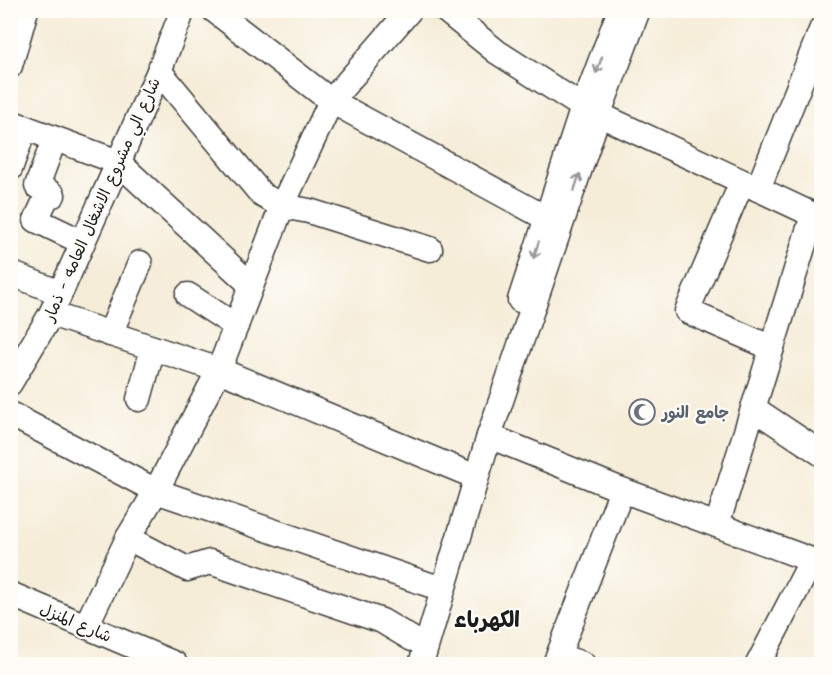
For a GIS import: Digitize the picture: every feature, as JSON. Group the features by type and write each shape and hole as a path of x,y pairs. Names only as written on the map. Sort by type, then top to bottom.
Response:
{"street":[{"path":"10,66 26,10"},
{"name":"شارع الي مشروع الاشغال العامه - ذمار","path":"10,383 55,303 159,71 183,10"},
{"path":"214,10 331,101 546,218"},
{"path":"86,626 128,538 156,491 219,370 282,206 331,101 411,10"},
{"path":"445,10 497,52 591,110 817,217 772,348 717,525"},
{"path":"421,664 620,10"},
{"path":"404,664 546,218 591,110 638,10"},
{"path":"772,348 687,311 750,186 822,28"},
{"path":"159,71 262,195 282,206 309,211 430,249"},
{"path":"10,169 18,124 54,140 118,162 251,285"},
{"path":"54,140 37,186 51,194 36,220 82,242"},
{"path":"110,334 140,263"},
{"path":"10,273 55,303 110,334 219,370 464,472"},
{"path":"188,295 236,326"},
{"path":"139,399 153,348"},
{"path":"753,408 822,454"},
{"path":"10,414 156,491 430,585"},
{"path":"489,436 622,490 817,562 758,664"},
{"path":"583,664 556,660 622,490"},
{"path":"128,538 187,568 210,562 382,621 412,639"},
{"name":"شارع المنزل","path":"10,594 175,664"}],"place":[{"name":"جامع النور","path":"642,412"}],"district":[{"name":"الكهرباء","path":"487,619"}]}
